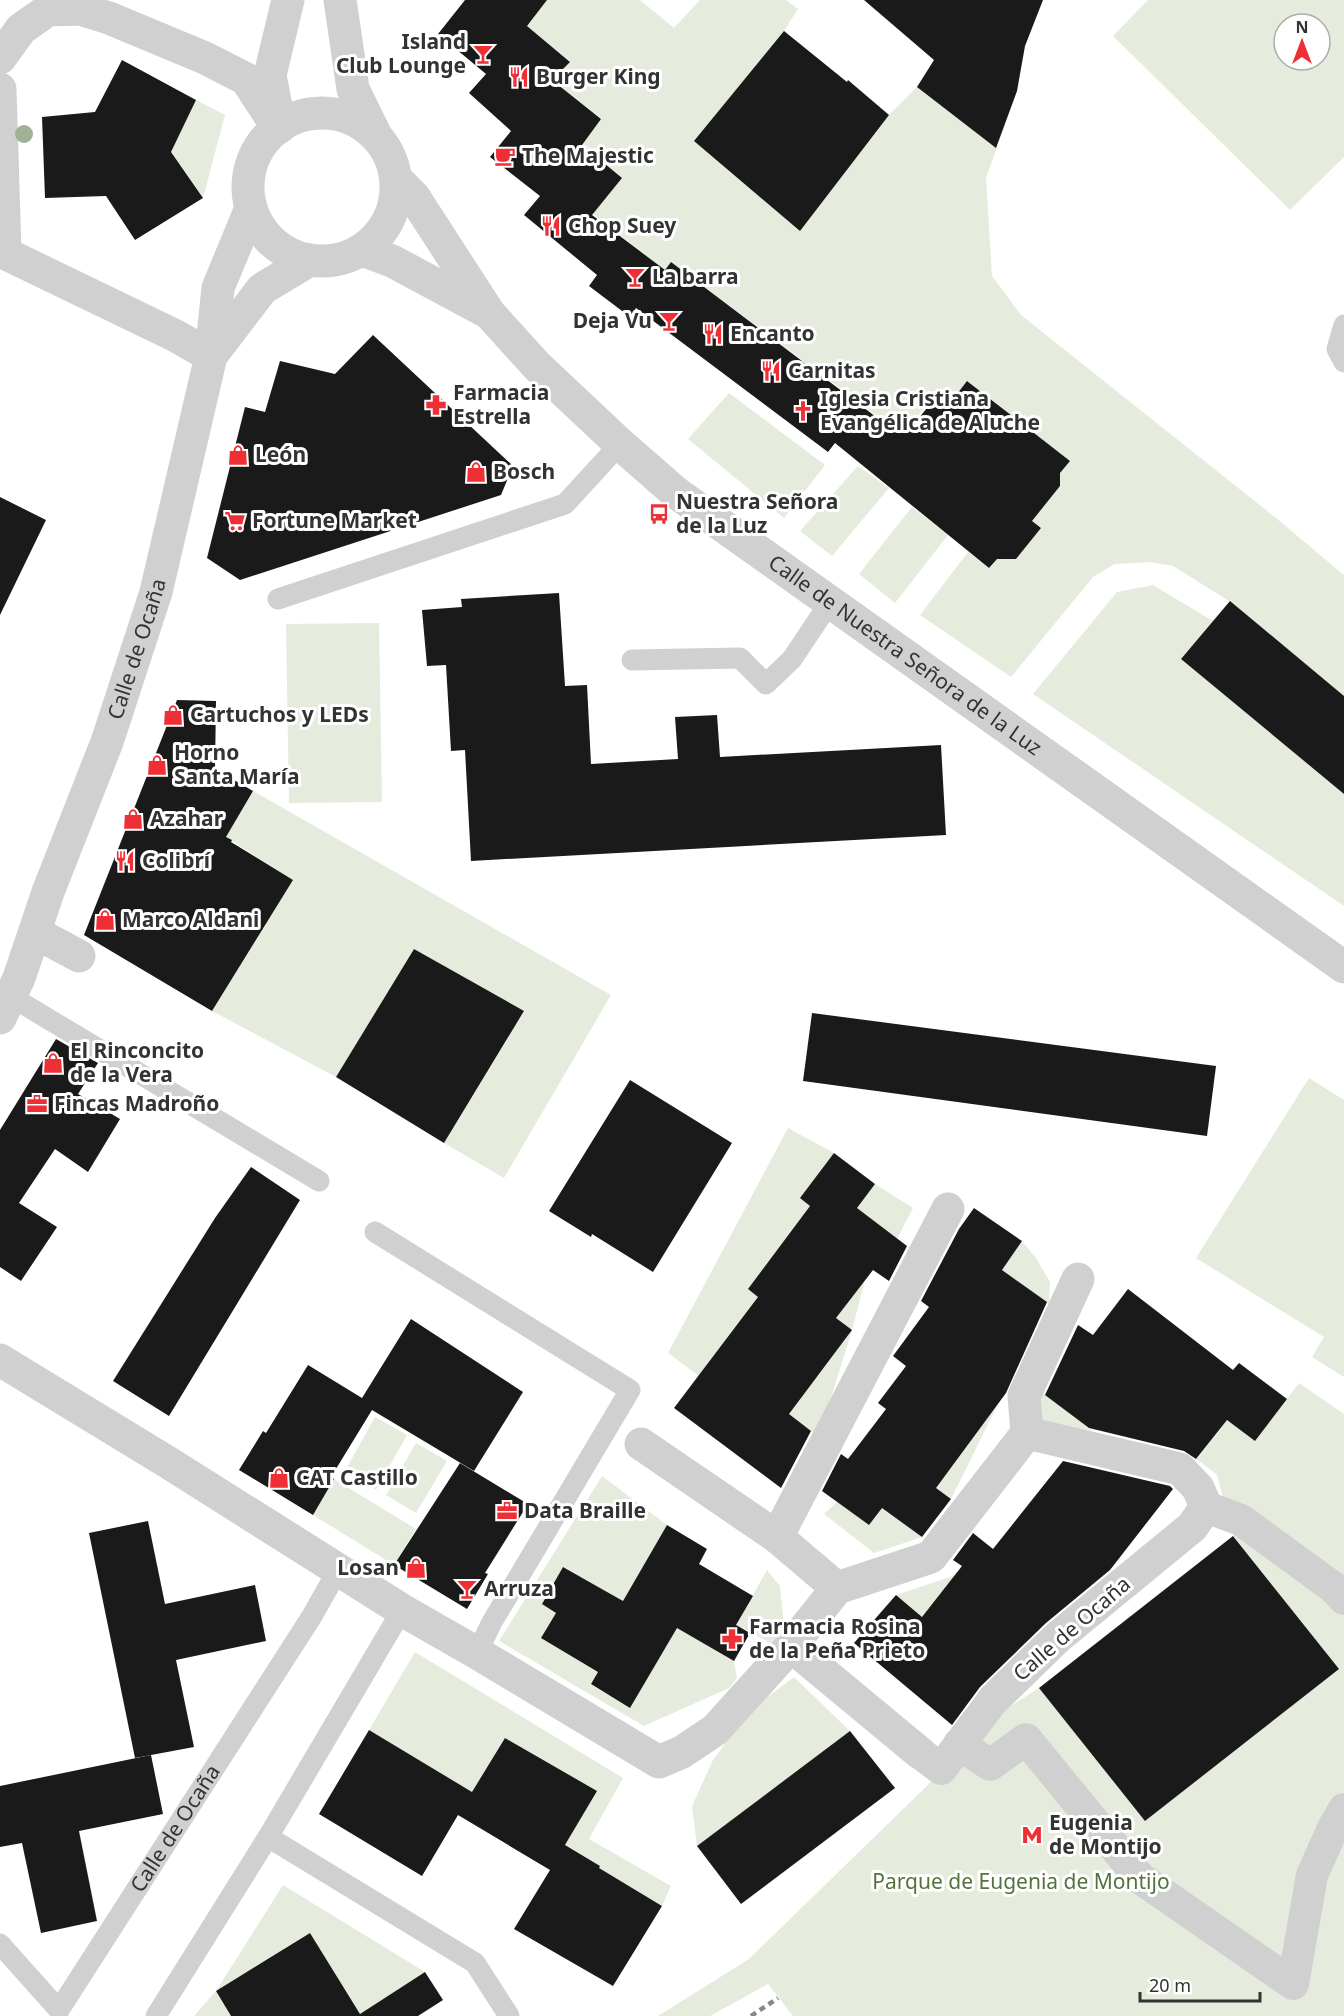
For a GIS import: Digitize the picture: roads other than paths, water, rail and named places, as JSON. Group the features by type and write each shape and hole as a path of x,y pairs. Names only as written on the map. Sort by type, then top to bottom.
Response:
{"street":[{"path":"279,127 270,75 288,0"},
{"path":"340,0 353,89 376,136 390,156 396,179 396,199 389,219 378,237 362,250 346,257 328,261 310,260 290,254 273,242 259,226 251,208 248,185 252,162 263,142 279,127 299,117 319,113 340,115 360,123 376,136"},
{"path":"0,58 21,29 48,10 80,9 120,22 205,58 246,79 279,127"},
{"path":"0,89 3,252 176,336 211,356"},
{"path":"396,179 414,197 489,313"},
{"name":"Calle de Ocaña","path":"7,990 36,933 48,892 107,742 156,592 211,356 218,288 251,208"},
{"path":"362,250 392,261 489,313"},
{"name":"Calle de Ocaña","path":"211,356 262,290 310,260"},
{"name":"Calle de Nuestra Señora de la Luz","path":"489,313 537,366 675,492 1344,967"},
{"path":"36,933 79,957"},
{"path":"777,1537 948,1209"},
{"path":"0,1360 402,1610 658,1762 682,1752 715,1730 791,1646 837,1588 930,1557 1027,1433 1024,1396 1078,1279"},
{"path":"1027,1433 1180,1468 1198,1488 1206,1507 1241,1520 1334,1588 1344,1599"},
{"path":"641,1444 777,1537 837,1588"},
{"name":"Calle de Ocaña","path":"791,1646 941,1769 993,1700 1058,1637 1192,1527 1206,1507"},
{"path":"959,1744 990,1765 1026,1739 1140,1878 1293,1984 1312,1875 1344,1809"}],"lane":[{"path":"1344,325 1337,349 1344,362"},
{"path":"278,600 565,504 620,444"},
{"path":"632,660 740,658 766,684 792,659 830,602"},
{"path":"7,990 319,1181"},
{"path":"375,1232 630,1390 492,1622 477,1653"},
{"name":"Calle de Ocaña","path":"0,1944 59,2010 312,1616 338,1570"},
{"path":"156,2016 267,1838 402,1610"},
{"path":"267,1838 475,1963 509,2016"}],"railway":[{"path":"751,2016 778,1998"}],"place":[{"name":"Island Club Lounge","path":"483,54"},
{"name":"Burger King","path":"519,77"},
{"name":"The Majestic","path":"505,156"},
{"name":"Chop Suey","path":"551,226"},
{"name":"La barra","path":"635,277"},
{"name":"Deja Vu","path":"669,321"},
{"name":"Encanto","path":"713,334"},
{"name":"Carnitas","path":"771,371"},
{"name":"Farmacia Estrella","path":"436,405"},
{"name":"Iglesia Cristiana Evangélica de Aluche","path":"803,411"},
{"name":"León","path":"238,455"},
{"name":"Bosch","path":"476,472"},
{"name":"Nuestra Señora de la Luz","path":"659,514"},
{"name":"Fortune Market","path":"235,521"},
{"name":"Cartuchos y LEDs","path":"173,715"},
{"name":"Horno Santa María","path":"157,765"},
{"name":"Azahar","path":"133,819"},
{"name":"Colibrí","path":"125,861"},
{"name":"Marco Aldani","path":"105,920"},
{"name":"El Rinconcito de la Vera","path":"53,1063"},
{"name":"Fincas Madroño","path":"37,1104"},
{"name":"CAT Castillo","path":"279,1478"},
{"name":"Data Braille","path":"507,1511"},
{"name":"Losan","path":"416,1568"},
{"name":"Arruza","path":"467,1589"},
{"name":"Farmacia Rosina de la Peña Prieto","path":"732,1639"},
{"name":"Eugenia de Montijo","path":"1032,1835"}],"park label":[{"name":"Parque de Eugenia de Montijo","path":"1021,1882"}]}
